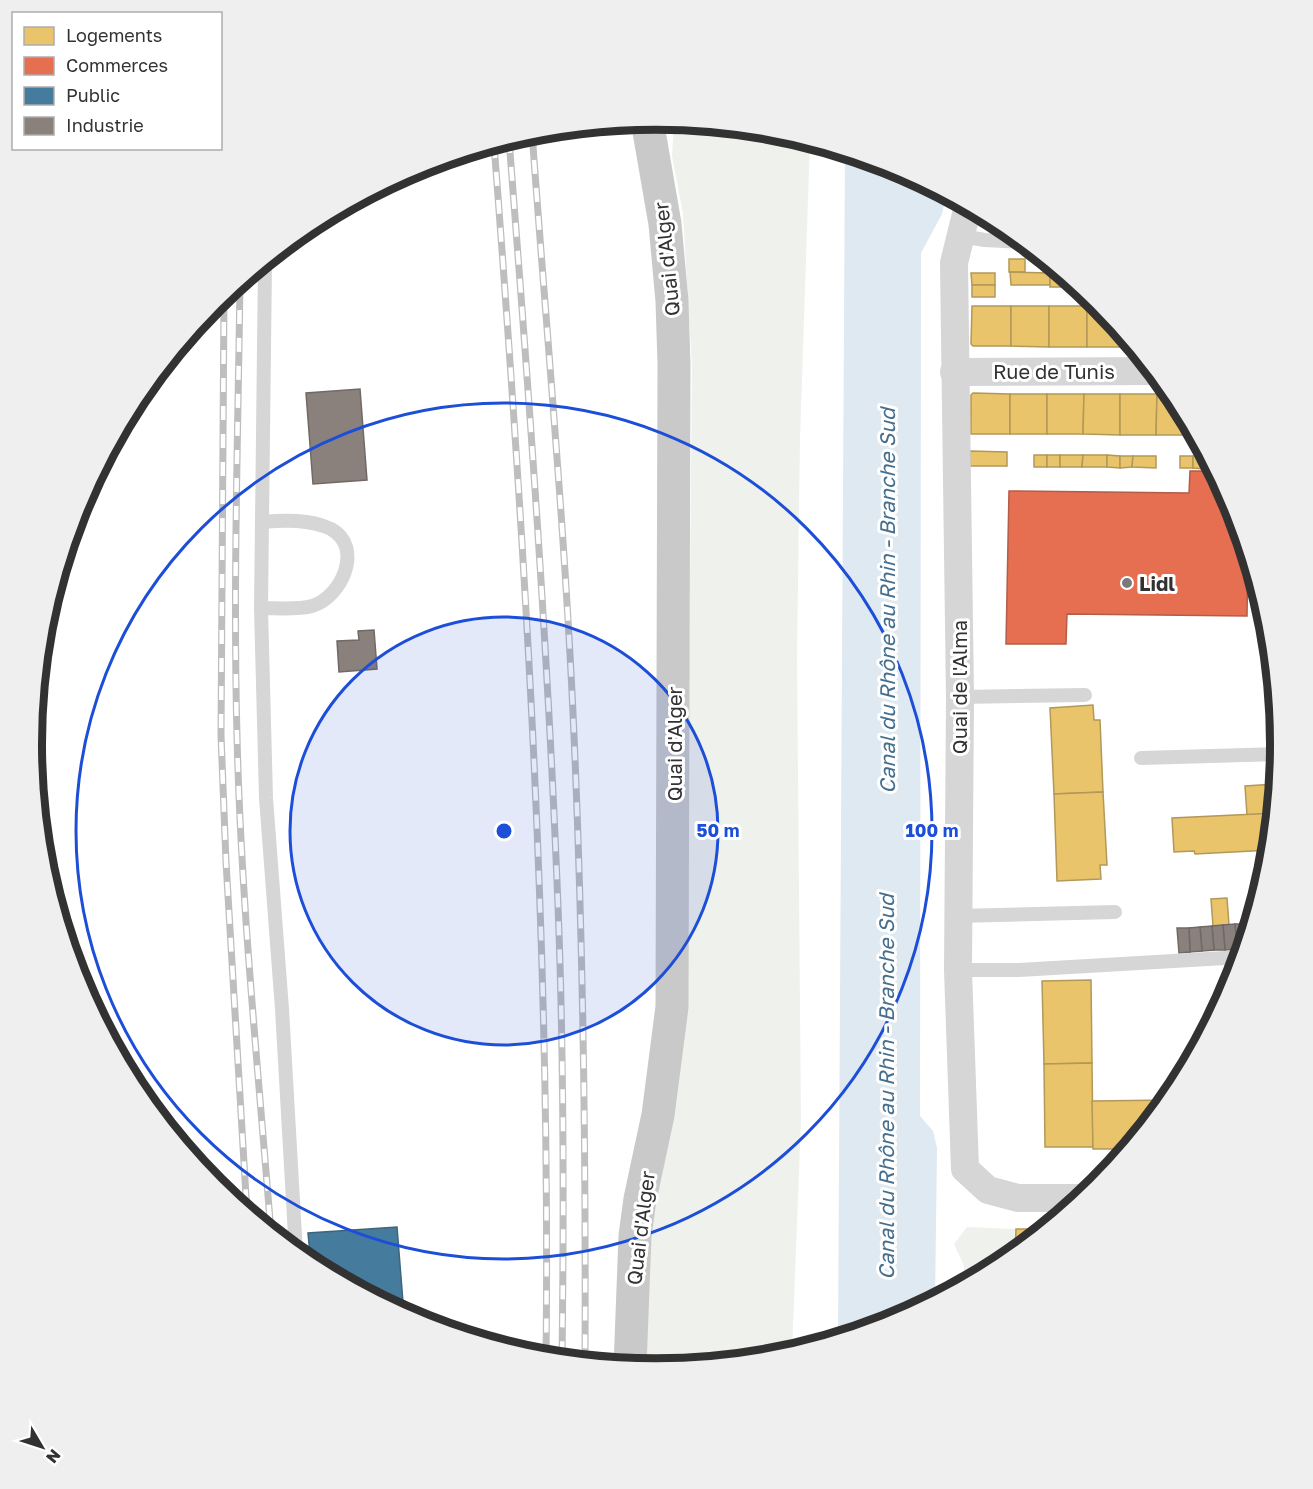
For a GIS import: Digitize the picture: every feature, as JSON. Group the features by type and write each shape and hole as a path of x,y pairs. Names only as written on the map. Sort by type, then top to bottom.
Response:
{"main road":[{"name":"Quai d'Alger","path":"630,1358 634,1236 658,1114 668,1052 672,1007 674,364 672,301 666,233 650,130"}],"street":[{"name":"Quai de l'Alma","path":"966,213 954,263 960,697 958,970 965,1169 988,1190 1018,1198 1071,1198"},
{"name":"Rue de Tunis","path":"954,372 1145,371"}],"lane":[{"path":"961,236 1008,241"},
{"path":"265,271 261,608 266,798 282,1009 295,1241"},
{"path":"261,608 312,606 322,601 337,587 348,559 346,545 331,529 295,521 262,522"},
{"path":"960,697 1085,696"},
{"path":"1141,758 1271,754"},
{"path":"958,916 1115,912"},
{"path":"958,970 1019,970 1232,958"}],"shaded area":[{"path":"673,130 737,135 810,150 800,439 797,657 801,1120 792,1343 737,1354 656,1359 647,1359 646,1274 654,1202 674,1118 686,1008 692,366 683,214 672,156"},
{"path":"967,1227 1016,1229 1015,1243 964,1277 964,1266 954,1244"}],"water":[{"name":"Canal du Rhône au Rhin - Branche Sud","path":"845,160 892,177 944,202 942,214 921,253 920,1116 933,1131 937,1148 935,1292 892,1312 838,1331"}],"building: Logements":[{"path":"1009,259 1025,259 1025,272 1009,272"},
{"path":"1010,272 1050,273 1050,285 1011,285"},
{"path":"971,273 995,273 995,285 972,285"},
{"path":"1051,273 1067,287 1050,287"},
{"path":"972,285 995,285 995,297 972,297"},
{"path":"972,306 1011,306 1011,346 973,346 971,344"},
{"path":"1011,306 1049,306 1049,347 1011,346"},
{"path":"1049,306 1087,306 1087,347 1049,347"},
{"path":"1087,306 1125,347 1087,347"},
{"path":"973,393 1010,394 1010,434 971,434 971,395"},
{"path":"1010,394 1047,394 1047,434 1010,434"},
{"path":"1047,394 1084,394 1083,434 1047,434"},
{"path":"1084,394 1120,394 1120,435 1083,434"},
{"path":"1120,394 1157,394 1156,435 1120,435"},
{"path":"1157,394 1161,394 1188,435 1156,435"},
{"path":"970,451 1007,452 1007,466 970,466"},
{"path":"1034,455 1047,455 1047,467 1034,467"},
{"path":"1047,455 1060,455 1060,467 1047,467"},
{"path":"1060,455 1083,455 1082,467 1060,467"},
{"path":"1083,455 1107,455 1107,467 1082,467"},
{"path":"1107,455 1120,456 1120,468 1107,467"},
{"path":"1120,456 1133,456 1132,467 1120,468"},
{"path":"1133,456 1156,456 1156,468 1132,467"},
{"path":"1180,456 1193,456 1193,468 1180,468"},
{"path":"1193,456 1199,456 1205,469 1193,468"},
{"path":"1093,705 1094,720 1100,720 1103,792 1054,794 1050,708"},
{"path":"1270,784 1267,814 1247,815 1245,786"},
{"path":"1103,792 1107,865 1100,865 1101,879 1057,881 1054,794"},
{"path":"1267,813 1261,851 1195,854 1194,851 1174,852 1172,818"},
{"path":"1227,898 1229,925 1213,926 1211,899"},
{"path":"1091,980 1092,1063 1044,1064 1042,981"},
{"path":"1092,1063 1093,1147 1045,1147 1044,1064"},
{"path":"1157,1100 1120,1149 1093,1149 1092,1101"},
{"path":"1016,1229 1035,1229 1031,1232 1015,1243"}],"building: Commerces":[{"name":"Lidl","path":"1190,471 1207,471 1224,509 1248,577 1247,616 1067,614 1066,644 1006,644 1009,491 1189,493"}],"building: Public":[{"path":"397,1227 403,1304 349,1277 310,1251 308,1233"}],"building: Industrie":[{"path":"360,389 367,480 313,484 306,393"},
{"path":"374,630 377,669 339,672 337,641 359,640 358,631"},
{"path":"1235,924 1244,924 1238,942 1237,945"},
{"path":"1235,924 1235,949 1225,950 1223,925"},
{"path":"1223,925 1225,950 1214,950 1212,926"},
{"path":"1212,926 1214,950 1202,951 1200,927"},
{"path":"1200,927 1202,951 1190,952 1189,928"},
{"path":"1177,928 1189,928 1190,952 1179,953"}],"railway":[{"path":"533,143 560,495 573,713 583,1038 585,1355"},
{"path":"510,148 537,522 554,810 562,1076 562,1351"},
{"path":"495,152 516,447 534,751 544,1055 546,1349"},
{"path":"240,293 236,566 239,798 246,922 270,1222"},
{"path":"224,308 221,735 226,862 246,1203"}],"place":[{"name":"Lidl","path":"1127,583"}]}
